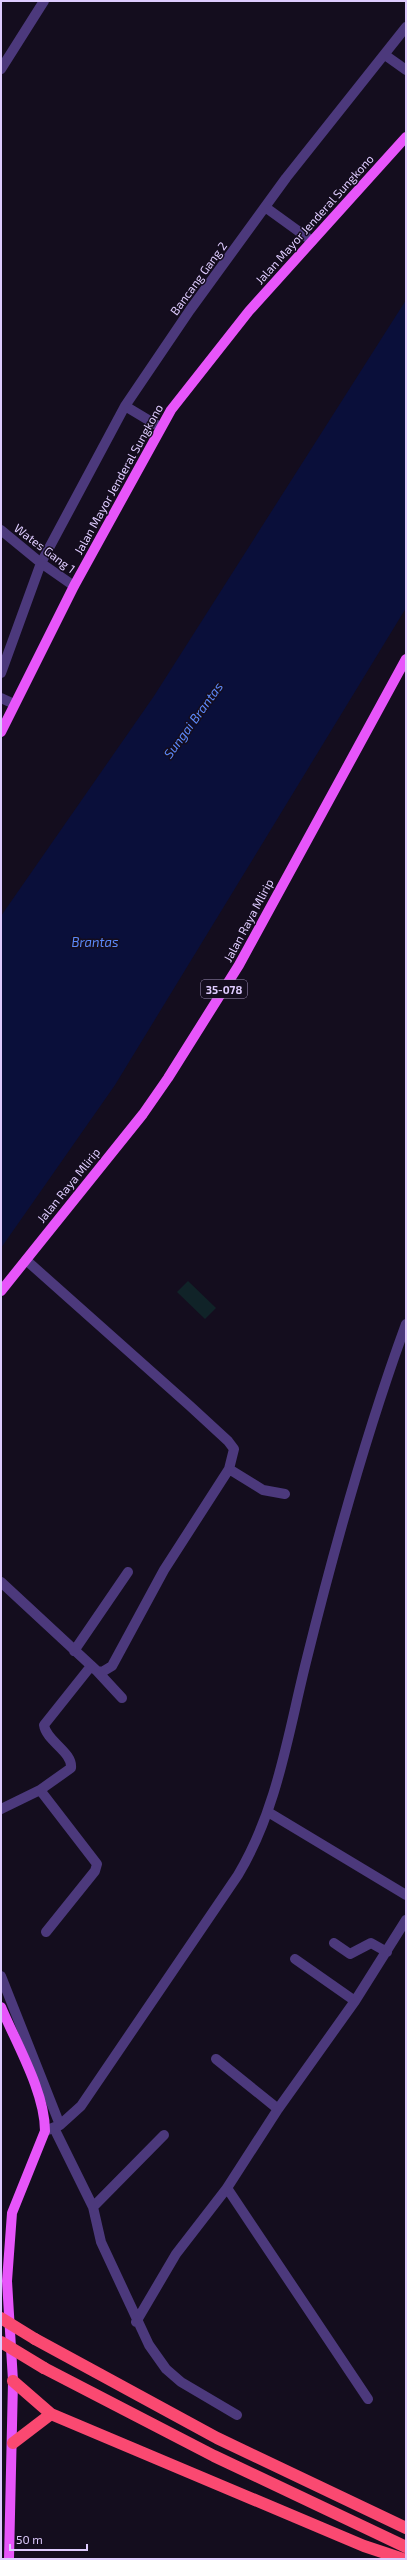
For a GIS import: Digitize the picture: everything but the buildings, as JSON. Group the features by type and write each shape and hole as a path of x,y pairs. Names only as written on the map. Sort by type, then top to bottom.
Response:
{"highway":[{"path":"1,2318 36,2339 217,2438 406,2528"},
{"path":"1,2342 44,2368 214,2456 406,2547"},
{"path":"13,2381 51,2414 364,2546 403,2559"},
{"path":"13,2443 51,2414"}],"main road":[{"name":"Jalan Mayor Jenderal Sungkono","path":"1,732 74,586 160,427 188,386 249,311 406,137"},
{"name":"Jalan Raya Mlirip","path":"1,1291 143,1114 168,1078 239,965 406,659"},
{"path":"1,2007 35,2088 45,2116 53,2128 12,2213 7,2281 13,2381 13,2443 9,2559"}],"street":[{"path":"1,69 44,1"},
{"name":"Bancang Gang 2","path":"1,673 41,563 125,406 190,310 286,178 406,27"},
{"path":"385,55 406,70"},
{"path":"265,207 312,241"},
{"path":"125,406 160,427"},
{"name":"Wates Gang 1","path":"1,530 41,563 74,586"},
{"path":"1,698 14,704"},
{"path":"26,1260 228,1441 234,1453 229,1469 164,1570 112,1666 102,1672 94,1669"},
{"path":"53,2128 81,2106 238,1876 258,1838 281,1774 306,1659 340,1530 381,1393 406,1324"},
{"path":"229,1469 263,1490 285,1494"},
{"path":"74,1651 128,1572"},
{"path":"1,1582 94,1669 122,1698"},
{"path":"1,1809 40,1790 70,1770 72,1765 46,1732 46,1721 94,1669"},
{"path":"40,1790 97,1864 95,1871 46,1932"},
{"path":"268,1812 406,1895"},
{"path":"136,2322 176,2254 227,2188 278,2109 356,2001 406,1920"},
{"path":"334,1943 350,1954 371,1943 387,1952"},
{"path":"295,1959 356,2001"},
{"path":"1,1976 53,2128 93,2207 101,2242 136,2322 149,2345 166,2369 181,2382 237,2415"},
{"path":"216,2059 278,2109"},
{"path":"93,2207 164,2134"},
{"path":"227,2188 368,2399"}],"green space":[{"path":"188,1281 216,1308 205,1319 177,1292"}],"water":[{"name":"Brantas","path":"406,300 406,608 115,1085 1,1248 1,916 154,696"}],"water label":[{"name":"Sungai Brantas","path":"193,720"}]}
